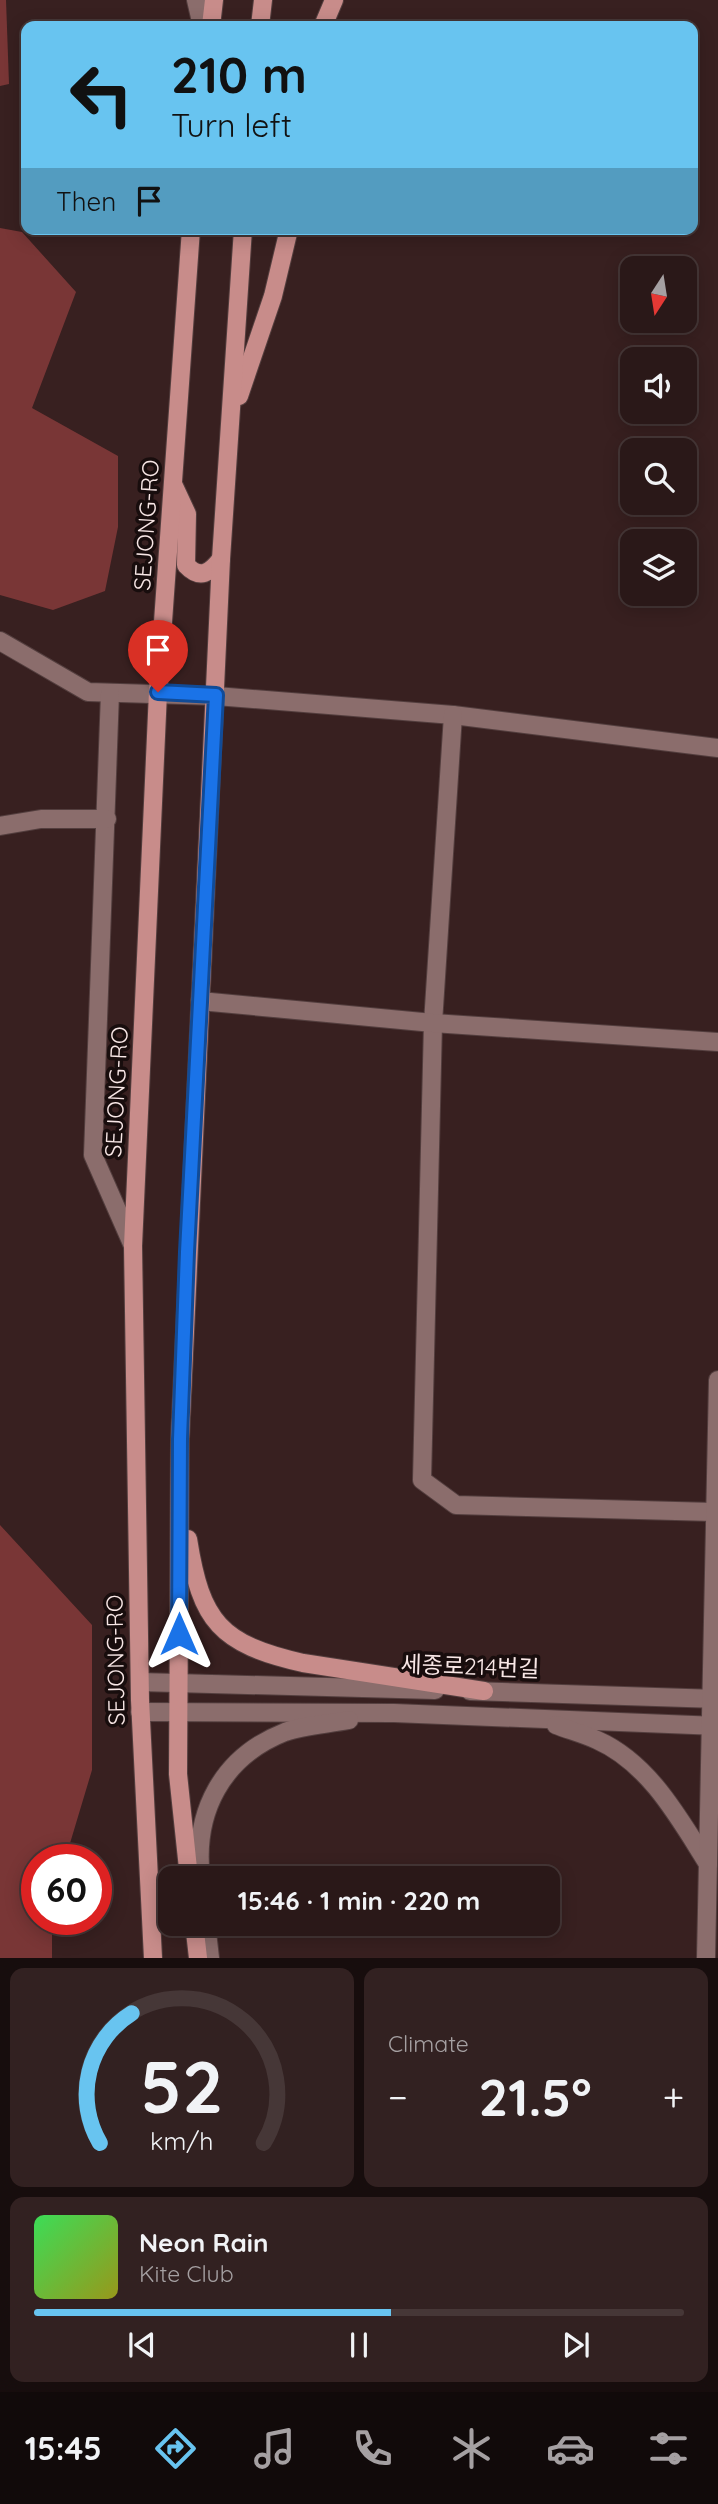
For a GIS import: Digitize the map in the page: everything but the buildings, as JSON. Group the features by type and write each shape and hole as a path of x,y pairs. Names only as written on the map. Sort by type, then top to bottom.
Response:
{"main road":[{"path":"212,21 214,0"},
{"path":"261,21 263,0"},
{"path":"325,21 334,0"},
{"name":"SEJONG-RO","path":"153,1958 140,1712 133,1246 158,692 191,235"},
{"path":"188,1866 178,1774 180,1514 187,1252 216,695 220,559 233,416 243,235"},
{"path":"233,416 273,296 288,235"},
{"path":"174,486 187,514 186,565 192,572 202,574 211,571 220,559"},
{"path":"180,1514 188,1539 193,1574 206,1608 215,1623 234,1639 274,1656 303,1663 484,1691"},
{"path":"195,1936 198,1958"}],"street":[{"path":"196,0 201,21"},
{"path":"0,641 88,692 216,695 453,715 718,748"},
{"path":"110,693 93,1155 133,1246"},
{"path":"453,715 433,1023 422,1480 456,1506 713,1512"},
{"path":"0,827 41,819 107,819"},
{"path":"200,1001 433,1023 718,1042"},
{"path":"706,1958 714,1725 713,1512 718,1380"},
{"name":"세종로214번길","path":"140,1682 220,1682 714,1699"},
{"path":"140,1712 394,1713 714,1725"},
{"path":"201,1866 200,1841 213,1791 231,1767 259,1746 287,1731 394,1713"},
{"path":"538,1718 598,1740 624,1756 672,1805 708,1864"},
{"path":"708,1864 718,1840"},
{"path":"208,1936 211,1958"}],"shaded area":[{"path":"0,0 6,0 9,84 0,86"},
{"path":"0,228 21,232 21,235 25,235 76,292 32,408 118,456 118,527 105,591 53,610 0,595"},
{"path":"0,1525 92,1625 92,1770 70,1844 21,1844 21,1935 52,1935 52,1958 0,1958"}],"route":[{"path":"158,692 216,695 187,1252 180,1439 179,1634"}]}
